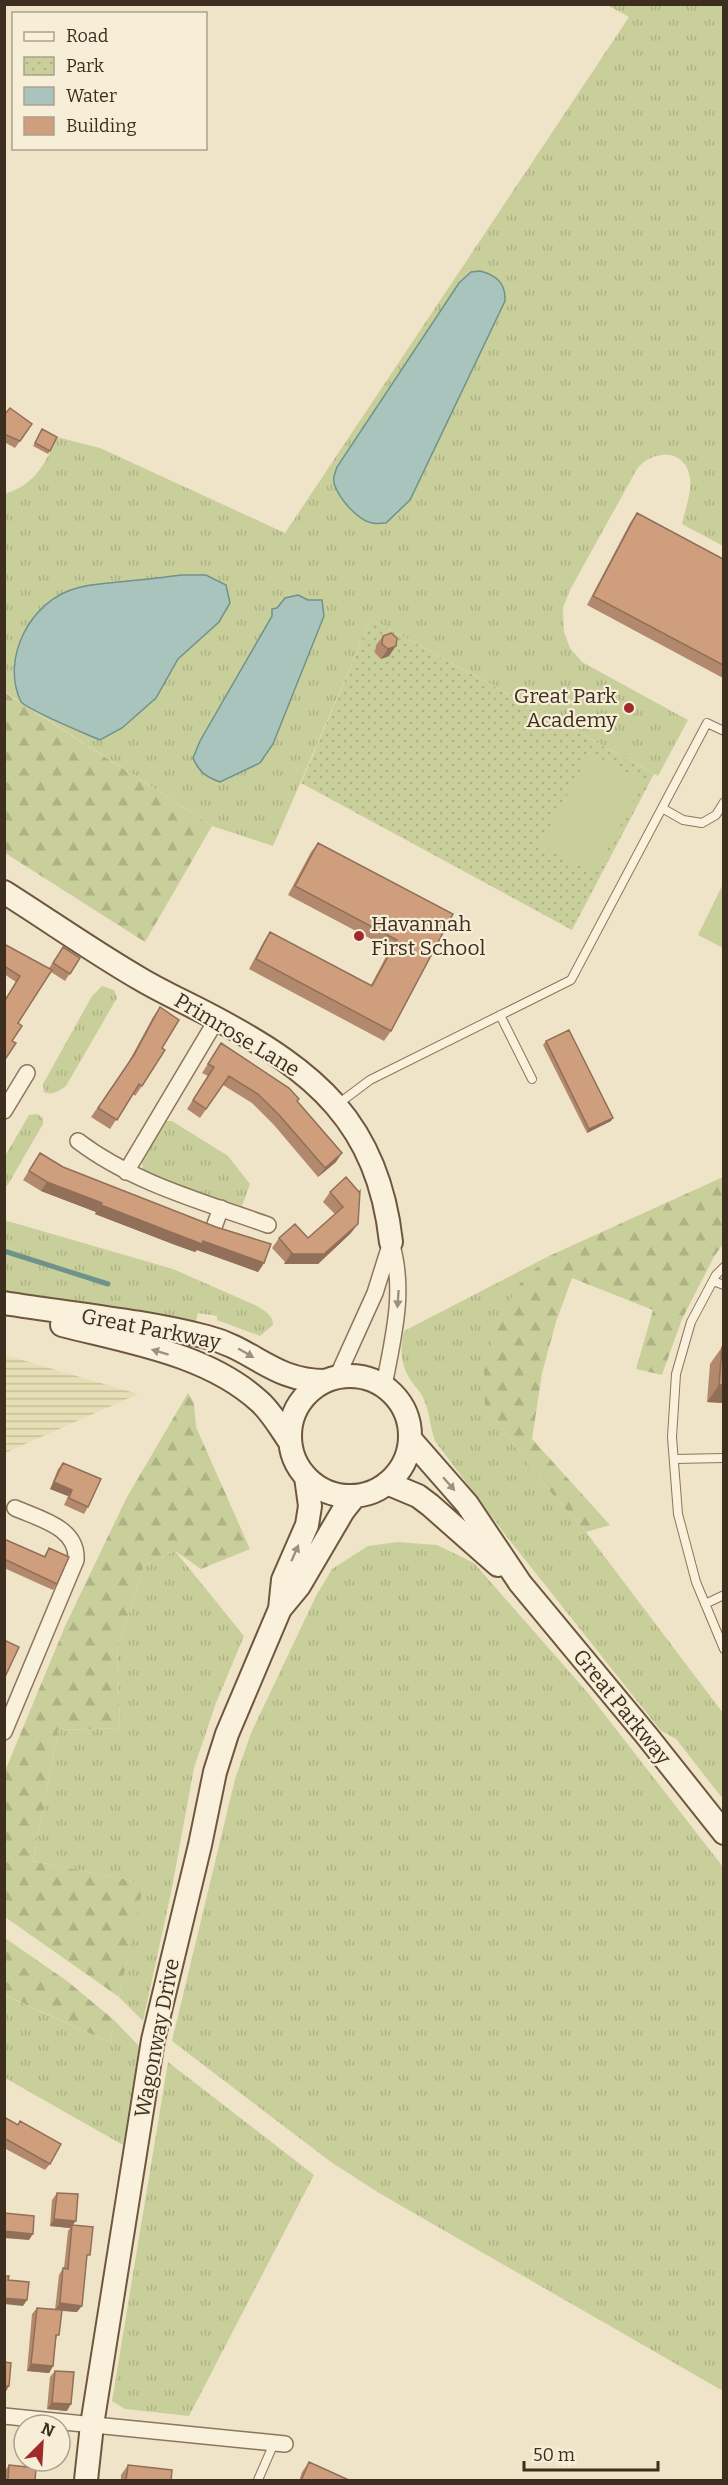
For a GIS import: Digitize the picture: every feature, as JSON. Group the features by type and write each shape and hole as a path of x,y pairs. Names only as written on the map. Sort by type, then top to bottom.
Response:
{"street":[{"name":"Primrose Lane","path":"4,892 143,981 217,1019 285,1061 317,1085 337,1105 369,1153 387,1207 390,1242 397,1262 398,1315 384,1386"},
{"path":"126,1172 217,1019"},
{"path":"7,1102 27,1073"},
{"path":"78,1141 102,1160 126,1172 268,1225"},
{"path":"214,1227 221,1208"},
{"name":"Primrose Lane","path":"331,1379 375,1293 390,1242"},
{"name":"Great Parkway","path":"4,1303 207,1337 243,1350 287,1376 307,1381 361,1376 384,1386 398,1399 407,1415 411,1440 467,1504 520,1583 647,1736 723,1833"},
{"name":"Great Parkway","path":"4,1309 186,1360 239,1385 262,1404 290,1442 293,1455 306,1477"},
{"path":"290,1442 290,1429 298,1406 310,1391 331,1379"},
{"path":"306,1477 327,1491 354,1497 377,1490 387,1484 404,1464 411,1440"},
{"name":"Wagonway Drive","path":"280,1609 283,1580 307,1525 310,1506 306,1477"},
{"name":"Great Parkway","path":"387,1484 407,1491 430,1505 520,1583"},
{"name":"Wagonway Drive","path":"86,2481 92,2425 153,2040 201,1845 215,1772 227,1734 280,1609 299,1586 343,1511 354,1497"},
{"path":"4,1732 76,1560 74,1542 67,1532 15,1508"},
{"path":"4,2416 279,2444"}],"lane":[{"path":"337,1105 370,1080 571,980 707,723 723,731"},
{"path":"662,808 683,820 702,823 716,815 723,802"},
{"path":"500,1015 532,1079"},
{"path":"723,1267 691,1322 676,1374 672,1437 678,1514 696,1582 723,1649"},
{"path":"713,1281 723,1285"},
{"path":"674,1459 723,1458"},
{"path":"705,1604 723,1595"},
{"path":"258,2481 279,2444"}],"shaded area":[{"path":"5,1355 138,1394 5,1453"}],"green space":[{"path":"607,5 723,5 723,546 682,524 689,495 690,478 682,461 668,455 651,458 637,469 570,590 563,608 564,632 570,648 582,662 688,720 658,776 371,619 273,846 212,826 5,692 4,494 23,485 38,472 57,437 100,448 285,533 629,17"},
{"path":"371,619 654,774 572,930 301,783"},
{"path":"4,692 212,826 145,942 5,853"},
{"path":"590,753 644,782 594,874 540,845"},
{"path":"723,884 723,948 698,935"},
{"path":"102,986 114,990 117,998 66,1086 53,1093 44,1092 43,1084 92,996"},
{"path":"37,1114 43,1118 43,1124 5,1186 5,1156 29,1115"},
{"path":"165,1121 172,1121 228,1156 250,1184 242,1206 143,1173 142,1162"},
{"path":"723,1177 723,1244 682,1319 662,1375 636,1369 653,1310 572,1278 556,1322 542,1373 532,1439 610,1525 586,1532 552,1494 485,1406 484,1368 498,1321 521,1282 549,1256"},
{"path":"4,1220 173,1269 257,1306 270,1316 273,1325 260,1336 217,1320 217,1316 198,1313 195,1325 5,1294"},
{"path":"549,1256 521,1282 485,1406 552,1494 586,1532 723,1713 723,1799 676,1739 661,1731 507,1537 435,1441 428,1410 404,1366 402,1346 404,1331"},
{"path":"188,1393 194,1403 196,1427 250,1549 201,1569 175,1551 144,1565 117,1651 120,1728 58,1730 33,1861 144,1883 119,1997 5,1917 5,1771 66,1624 127,1497"},
{"path":"397,1542 437,1545 474,1563 588,1693 723,1867 723,2391 379,2193 331,2162 172,2041 235,1779 251,1733 316,1596 332,1569 368,1546"},
{"path":"175,1551 244,1636 216,1703 194,1768 171,1893 143,2021 119,1997 143,1883 33,1861 58,1730 120,1728 117,1651 144,1565"},
{"path":"5,1938 67,1981 114,2020 111,2043 5,1995"},
{"path":"4,1995 111,2043 114,2020 139,2046 123,2145 5,2078"},
{"path":"168,2062 314,2175 189,2416 125,2409 112,2401"}],"water":[{"path":"480,271 499,281 504,289 505,301 410,500 386,523 366,521 345,503 337,491 334,476 337,467 459,283 471,272"},
{"path":"181,575 206,575 226,585 230,603 219,622 178,659 156,698 122,728 100,740 47,717 21,702 15,685 14,667 17,650 24,633 46,605 77,588"},
{"path":"298,595 308,600 322,600 324,616 273,744 260,763 220,782 211,778 200,770 193,758 200,741 272,616 272,609 277,608 285,598"}],"building":[{"path":"10,408 32,424 20,441 4,434 4,415"},
{"path":"42,429 57,437 50,451 35,443"},
{"path":"637,513 723,559 723,665 593,596"},
{"path":"391,633 397,638 396,646 388,649 382,644 383,636"},
{"path":"318,843 453,914 391,1031 256,959 270,932 372,986 397,940 295,886"},
{"path":"4,944 52,970 18,1023 22,1026 12,1041 16,1043 4,1061 4,1002 20,976 4,966"},
{"path":"63,947 80,958 70,974 53,963"},
{"path":"160,1007 179,1020 162,1048 165,1050 142,1086 139,1084 117,1120 98,1108 134,1055"},
{"path":"569,1030 613,1118 589,1129 546,1041"},
{"path":"221,1043 289,1088 299,1099 297,1101 342,1153 325,1168 258,1094 229,1076 206,1109 193,1100 214,1067 208,1064"},
{"path":"40,1153 63,1167 216,1227 271,1244 264,1263 203,1241 202,1244 47,1182 29,1171"},
{"path":"346,1177 360,1191 358,1224 324,1254 291,1254 279,1238 295,1224 308,1238 343,1207 330,1192"},
{"path":"722,1347 723,1385 719,1385"},
{"path":"63,1463 101,1479 88,1507 69,1498 72,1490 54,1482"},
{"path":"4,1539 45,1557 49,1548 69,1557 57,1584 4,1559"},
{"path":"4,1640 19,1647 4,1679"},
{"path":"4,2117 18,2125 20,2121 61,2144 50,2164 4,2138"},
{"path":"57,2193 78,2194 76,2221 54,2219"},
{"path":"4,2213 34,2216 33,2234 4,2231"},
{"path":"72,2225 93,2227 90,2255 87,2255 82,2306 60,2303 63,2268 68,2269"},
{"path":"4,2276 9,2276 8,2280 29,2282 27,2300 4,2298"},
{"path":"37,2308 62,2310 59,2335 56,2335 53,2366 31,2364"},
{"path":"4,2362 11,2363 9,2386 4,2386"},
{"path":"55,2371 74,2372 71,2404 52,2403"},
{"path":"309,2462 351,2481 301,2481"},
{"path":"9,2465 12,2465 12,2473 36,2473 35,2481 8,2481"},
{"path":"128,2465 172,2470 171,2481 126,2481"}],"waterway":[{"path":"4,1251 108,1284"}],"place":[{"name":"Great Park Academy","path":"629,708"},
{"name":"Havannah First School","path":"359,936"}]}
